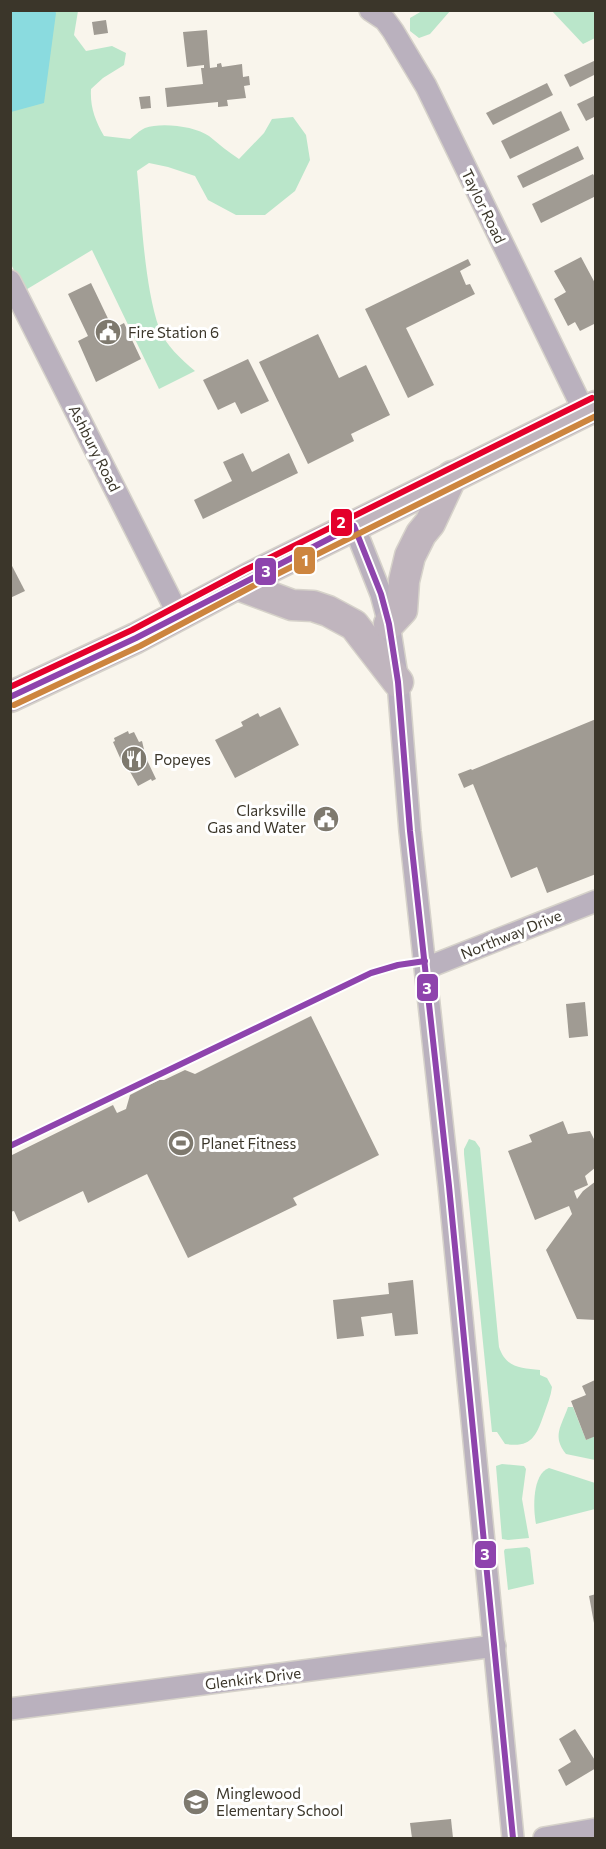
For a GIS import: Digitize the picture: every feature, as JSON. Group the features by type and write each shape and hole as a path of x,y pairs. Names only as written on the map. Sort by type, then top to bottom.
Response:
{"highway":[{"path":"10,697 179,616 590,408"},
{"path":"389,624 402,610 404,581 410,556 421,534 430,523 452,476"},
{"path":"238,585 292,605 313,606 328,611 354,625 398,682"}],"street":[{"name":"Taylor Road","path":"370,10 385,20 426,86 590,408"},
{"name":"Ashbury Road","path":"10,281 16,305 179,616"},
{"path":"354,526 373,572 389,624 398,682 410,831 426,968 513,1839"},
{"name":"Northway Drive","path":"426,968 596,901"},
{"name":"Glenkirk Drive","path":"10,1709 495,1646"},
{"path":"544,1839 596,1829"}],"green space":[{"path":"11,11 78,11 74,35 86,51 112,46 126,53 124,65 103,78 91,89 94,113 104,136 130,139 143,129 152,126 187,127 209,136 239,159 264,133 272,119 293,117 306,135 310,160 295,191 265,215 236,215 208,200 195,176 149,163 137,171 147,272 154,311 162,335 179,357 195,371 159,389 92,250 24,291 11,264"},
{"path":"422,11 450,11 430,34 419,38 410,31 410,18"},
{"path":"552,11 595,11 595,38 583,44"},
{"path":"469,1139 475,1141 480,1148 499,1347 506,1359 515,1366 540,1370 540,1375 547,1378 552,1387 535,1435 521,1444 505,1444 497,1432 492,1432 464,1154"},
{"path":"568,1407 573,1407 586,1440 595,1436 595,1460 566,1454 562,1448 559,1442 559,1431"},
{"path":"502,1464 524,1466 526,1469 522,1499 529,1538 502,1539 496,1466"},
{"path":"549,1468 595,1483 595,1509 536,1524 534,1501 537,1484 539,1477"},
{"path":"527,1547 530,1549 534,1584 508,1590 504,1551"}],"water":[{"path":"11,10 55,11 56,13 44,103 11,112"}],"building":[{"path":"106,20 108,33 94,35 92,22"},
{"path":"207,30 210,68 217,67 217,64 221,63 222,67 242,64 243,77 249,76 250,85 244,86 246,98 227,100 228,106 218,107 218,102 167,107 165,88 203,84 201,68 204,68 204,65 187,67 183,32"},
{"path":"596,60 596,74 570,87 564,75"},
{"path":"547,83 553,95 493,125 486,113"},
{"path":"596,95 596,116 586,121 577,104"},
{"path":"150,96 151,108 141,109 139,97"},
{"path":"561,111 570,130 510,159 501,141"},
{"path":"578,146 584,159 523,188 517,176"},
{"path":"593,174 596,179 596,196 541,223 532,204"},
{"path":"581,257 596,285 596,323 580,331 575,322 568,326 554,299 566,292 554,271"},
{"path":"468,259 471,265 460,271 466,285 470,284 475,294 406,328 434,385 408,398 365,309"},
{"name":"Fire Station 6","path":"91,283 113,329 124,323 141,359 96,382 78,341 88,336 68,294"},
{"path":"318,334 339,378 366,365 390,415 351,434 354,441 308,464 259,362"},
{"path":"248,359 269,401 241,414 235,402 218,410 203,380"},
{"path":"243,453 252,472 289,453 298,473 203,519 194,500 232,481 223,462"},
{"path":"10,562 25,591 10,598"},
{"path":"280,707 299,745 235,778 215,740 243,726 241,722 258,713 260,717"},
{"path":"596,719 596,874 547,893 537,867 511,878 473,784 464,788 458,774"},
{"name":"Popeyes","path":"128,731 129,734 134,732 139,742 142,741 146,758 156,779 152,781 151,779 138,786 128,768 125,769 113,742 114,738"},
{"path":"585,1002 588,1036 569,1038 566,1004"},
{"path":"311,1016 379,1155 293,1198 297,1205 188,1258 147,1174 88,1203 83,1191 19,1222 14,1211 10,1212 10,1156 113,1105 117,1113 126,1109 130,1095 159,1080 185,1070 195,1074"},
{"path":"563,1121 568,1134 590,1131 596,1143 596,1167 585,1176 588,1185 574,1191 577,1199 596,1181 596,1320 577,1319 546,1250 572,1214 569,1206 535,1220 508,1151 532,1142 529,1135"},
{"path":"413,1280 418,1334 395,1336 392,1313 361,1317 364,1336 337,1339 333,1300 389,1294 388,1283"},
{"path":"595,1380 596,1436 586,1440 571,1401 586,1395 582,1386"},
{"path":"596,1594 596,1623 594,1623 589,1596"},
{"path":"575,1729 596,1762 596,1768 566,1786 558,1770 571,1762 559,1739"},
{"path":"451,1819 453,1838 412,1838 410,1823"}],"transit line":[{"name":"2","path":"10,687 132,630 245,570 592,398"},
{"name":"1","path":"14,705 140,646 253,586 596,416"},
{"name":"3","path":"10,697 136,638 354,526 381,594 389,624 398,682 410,831 449,1186 513,1838"},
{"name":"3","path":"10,1146 371,973 398,965 425,961"}],"place":[{"name":"Fire Station 6","path":"108,332"},
{"name":"Popeyes","path":"134,759"},
{"name":"Clarksville Gas and Water","path":"326,819"},
{"name":"Planet Fitness","path":"181,1143"},
{"name":"Minglewood Elementary School","path":"196,1802"}]}
